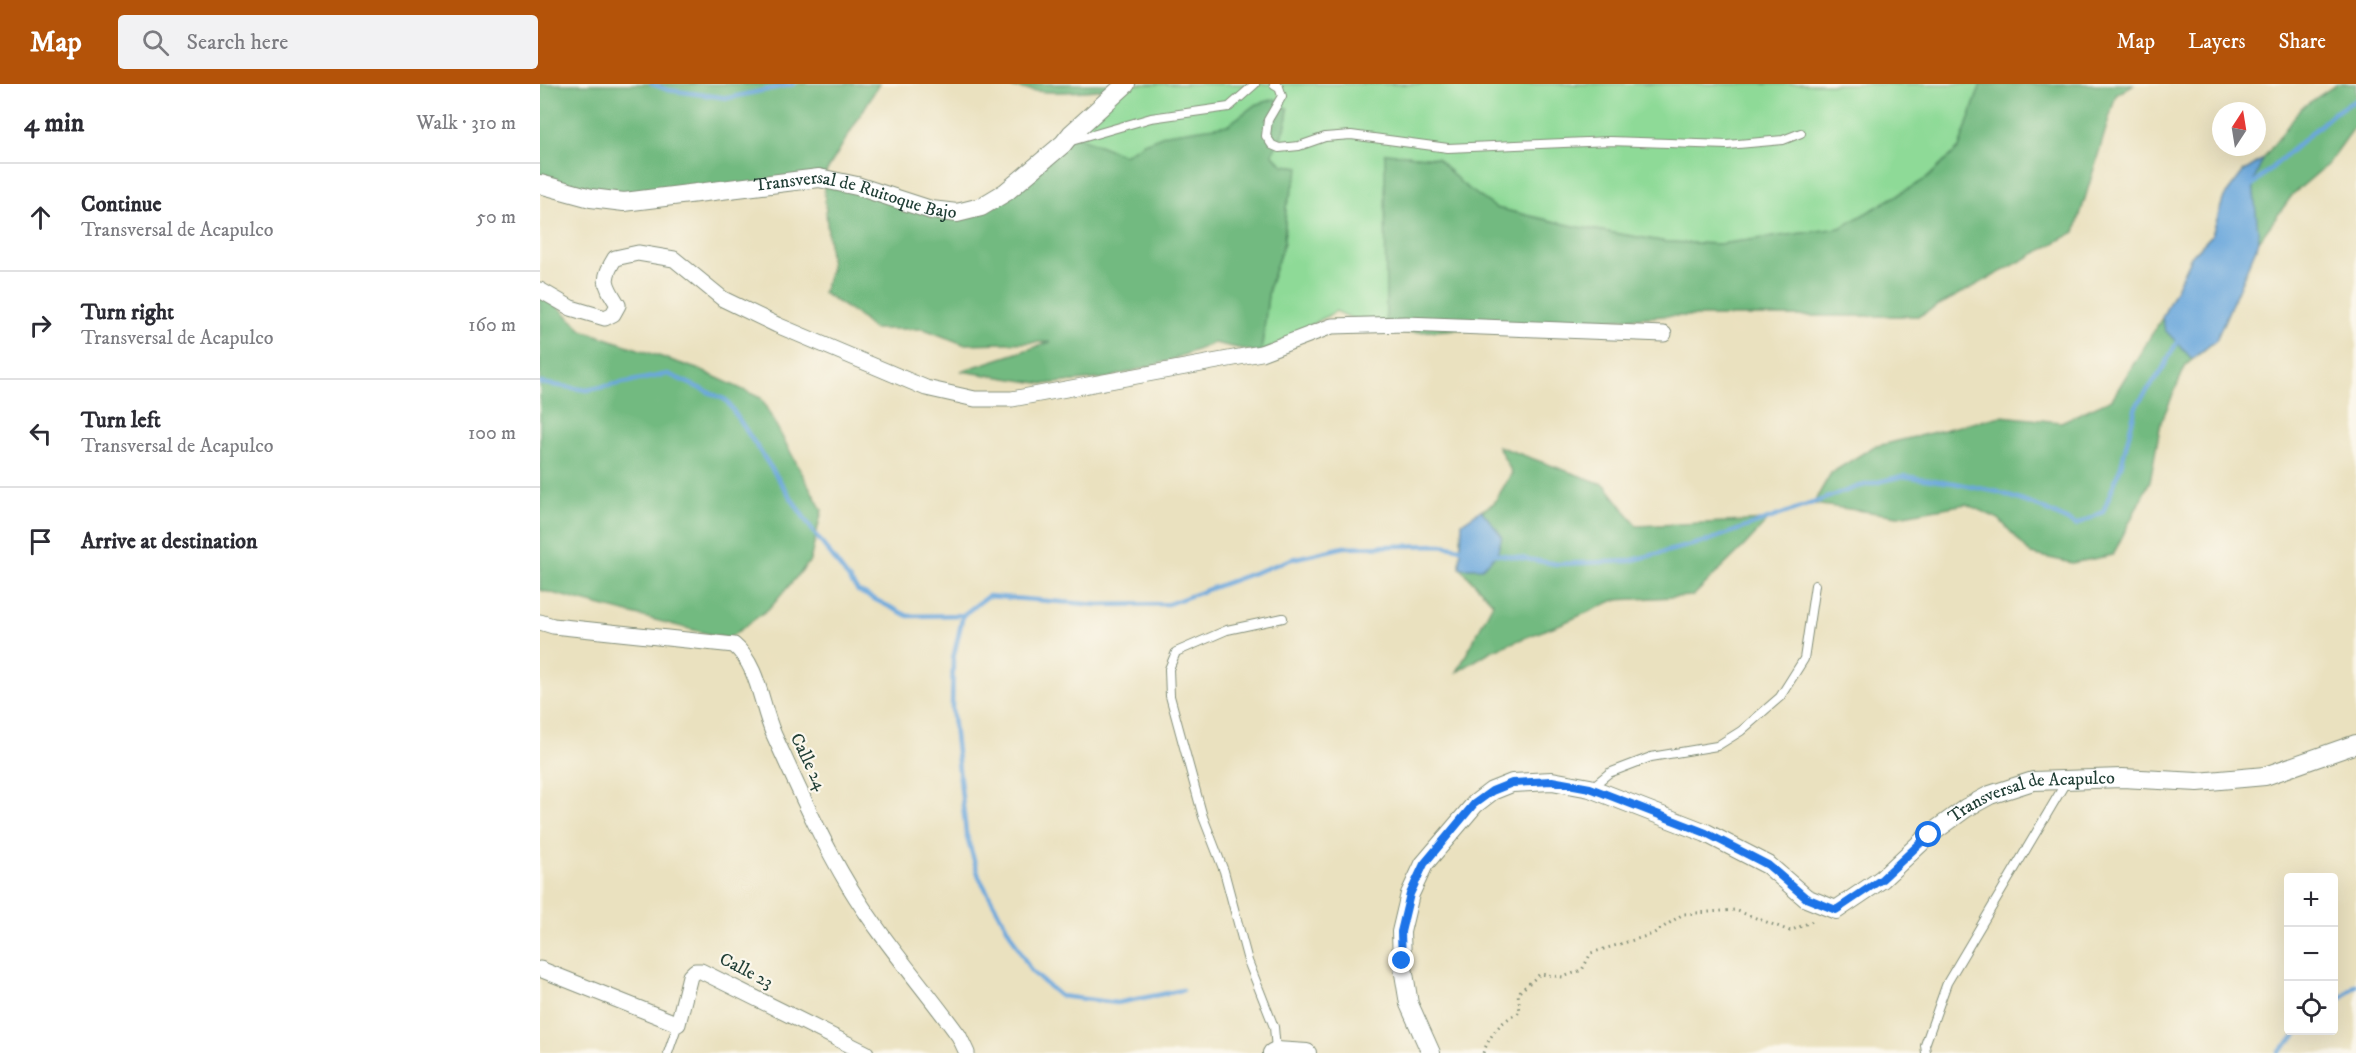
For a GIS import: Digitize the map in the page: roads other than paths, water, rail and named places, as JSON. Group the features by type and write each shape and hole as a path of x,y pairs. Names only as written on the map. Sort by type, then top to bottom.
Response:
{"street":[{"name":"Transversal de Ruitoque Bajo","path":"540,184 591,198 624,202 819,178 857,186 931,210 957,213 981,207 1006,192 1063,144 1126,84"},
{"path":"540,290 571,308 605,318 613,314 618,305 606,286 606,272 615,258 638,253 674,259 723,299 777,326 926,388 975,399 1012,399 1261,353 1332,326 1406,324 1664,334"},
{"name":"Calle 24","path":"540,622 553,626 734,645 741,651 759,691 768,722 848,884 871,920 959,1036 967,1053"},
{"name":"Transversal de Acapulco","path":"1590,788 1706,833 1768,865 1806,898 1836,910 1882,879 1929,835 1966,808 1990,795 2033,781 2122,778 2198,782 2265,777 2356,744"},
{"path":"1431,1053 1409,1004 1402,961 1401,932 1410,894 1424,864 1474,804 1492,791 1512,783 1552,781 1590,788"},
{"path":"540,969 678,1024"},
{"name":"Calle 23","path":"678,1024 690,976 695,971 701,970 866,1053"},
{"path":"1274,1052 1307,1053"}],"lane":[{"path":"1063,144 1151,118 1229,107 1255,84"},
{"path":"1274,84 1279,87 1282,96 1268,120 1266,136 1272,145 1279,148 1299,146 1325,137 1351,135 1448,148 1611,141 1727,145 1783,140 1801,133"},
{"path":"1590,788 1609,773 1652,757 1717,746 1741,731 1779,697 1803,659 1815,585"},
{"path":"1274,1052 1274,1027 1248,961 1224,871 1203,817 1170,696 1169,669 1176,652 1227,630 1283,618"},
{"path":"1926,1053 1925,1045 1947,983 2067,779"},
{"path":"668,1053 678,1024"}],"water":[{"path":"2263,159 2253,183 2259,241 2216,340 2192,359 2165,330 2162,318 2191,257 2212,235 2224,197 2243,172"},
{"path":"1481,510 1502,536 1497,554 1482,568 1460,568 1462,523"}],"waterway":[{"path":"652,84 668,90 728,98 794,84"},
{"path":"2250,187 2334,113 2356,100"},
{"path":"1491,553 1557,564 1629,561 1707,541 1857,487 1903,476 1998,492 2042,508 2076,525 2103,512 2121,466 2136,406 2162,370 2179,338"},
{"path":"540,383 587,390 668,374 726,400 815,534 858,591 908,616 963,615 988,596 1098,605 1168,604 1292,559 1344,547 1441,545 1465,549"},
{"path":"963,615 953,659 952,708 966,833 979,877 1031,971 1060,996 1117,1003 1183,990"},
{"path":"2338,1001 2356,985"},
{"path":"2278,1053 2296,1035"}]}
